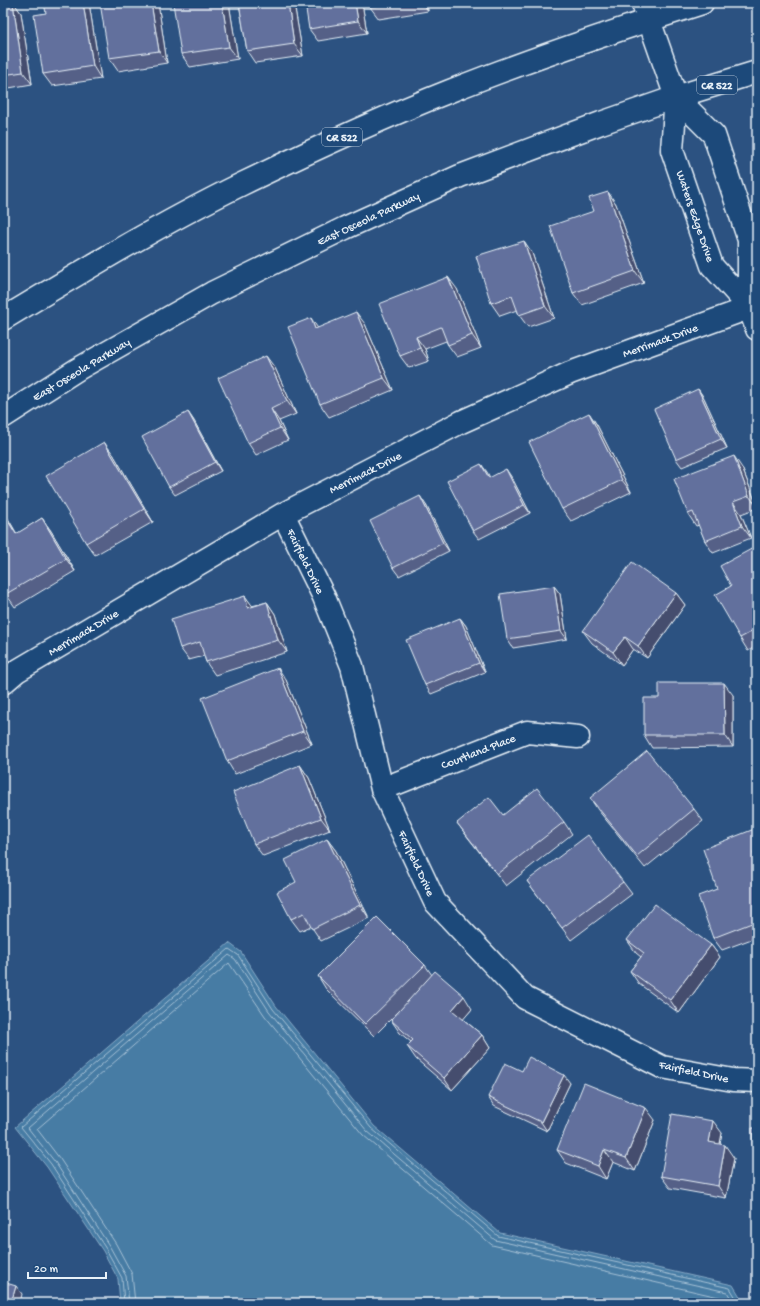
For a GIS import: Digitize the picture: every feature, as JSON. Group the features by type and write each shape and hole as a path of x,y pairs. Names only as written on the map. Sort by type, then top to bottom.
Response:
{"street":[{"name":"CR 522","path":"3,318 127,244 240,184 350,133 450,91 574,44 646,11 702,3"},
{"name":"Waters Edge Drive","path":"646,11 676,97 672,150 712,266 753,306"},
{"name":"East Osceola Parkway","path":"3,417 78,368 212,293 345,228 460,176 600,123 676,97 757,72"},
{"name":"Waters Edge Drive","path":"676,97 714,135 749,240 753,306"},
{"path":"753,306 757,329"},
{"name":"Merrimack Drive","path":"3,683 17,671 283,514 461,422 570,373 753,306"},
{"name":"Fairfield Drive","path":"283,514 324,597 352,666 382,789 435,902 525,998 662,1067 733,1080 757,1080"},
{"name":"Courtland Place","path":"382,789 527,732 578,737"}],"water":[{"path":"229,943 241,952 276,1006 374,1126 500,1233 733,1285 744,1303 120,1303 118,1279 103,1251 47,1167 15,1127"}],"building":[{"path":"3,3 13,3 23,72 3,75"},
{"path":"44,3 83,3 93,66 43,74 34,15 46,13"},
{"path":"100,3 151,3 159,51 109,58"},
{"path":"173,3 222,3 229,47 181,54"},
{"path":"239,3 288,3 294,44 247,51"},
{"path":"305,3 355,3 358,21 309,29"},
{"path":"370,3 393,3 370,7"},
{"path":"608,192 635,271 573,293 550,226 594,211 589,198"},
{"path":"524,241 545,306 519,315 512,296 491,303 476,256"},
{"path":"448,277 472,335 448,345 441,327 416,337 420,348 400,356 379,304"},
{"path":"356,312 384,378 320,404 288,327 311,318 315,329"},
{"path":"266,356 287,401 271,409 280,428 248,443 218,378"},
{"path":"698,389 721,439 676,459 654,409"},
{"path":"188,412 215,462 169,487 142,437"},
{"path":"589,413 622,480 562,509 529,442"},
{"path":"104,442 144,509 86,543 46,476"},
{"path":"734,456 749,496 733,502 742,526 705,541 693,512 688,514 674,479"},
{"path":"481,464 489,478 506,469 524,505 473,531 447,481"},
{"path":"420,496 443,543 393,568 370,521"},
{"path":"3,513 16,534 42,518 66,559 6,594 3,589"},
{"path":"757,546 757,629 740,638 715,595 731,586 720,566"},
{"path":"632,562 676,593 638,646 625,637 613,652 583,631"},
{"path":"554,586 561,631 507,639 500,594"},
{"path":"245,596 248,608 267,602 278,640 206,662 200,642 180,648 171,619"},
{"path":"460,618 479,663 425,685 406,640"},
{"path":"278,668 303,731 227,761 202,698"},
{"path":"659,683 724,683 725,735 644,735 644,698 659,698"},
{"path":"647,751 694,809 637,856 590,798"},
{"path":"300,765 321,818 254,844 233,792"},
{"path":"537,788 564,822 497,874 457,823 489,797 503,815"},
{"path":"757,828 757,850 753,852 757,863 757,921 713,938 698,896 717,889 703,849"},
{"path":"588,835 623,882 562,928 527,881"},
{"path":"327,839 360,905 312,929 304,913 291,919 277,892 296,882 285,860"},
{"path":"655,904 711,945 670,1000 630,971 644,953 627,940"},
{"path":"377,917 425,965 365,1024 318,976"},
{"path":"435,971 464,996 452,1010 482,1035 444,1078 407,1046 413,1040 391,1020"},
{"path":"529,1057 564,1075 541,1122 488,1097 505,1063 522,1071"},
{"path":"584,1083 646,1108 626,1158 604,1150 598,1166 557,1150"},
{"path":"672,1114 713,1121 709,1142 725,1145 718,1186 661,1176"},
{"path":"752,1128 757,1128 757,1178 753,1178"},
{"path":"3,1282 16,1286 11,1303 3,1303"}]}
